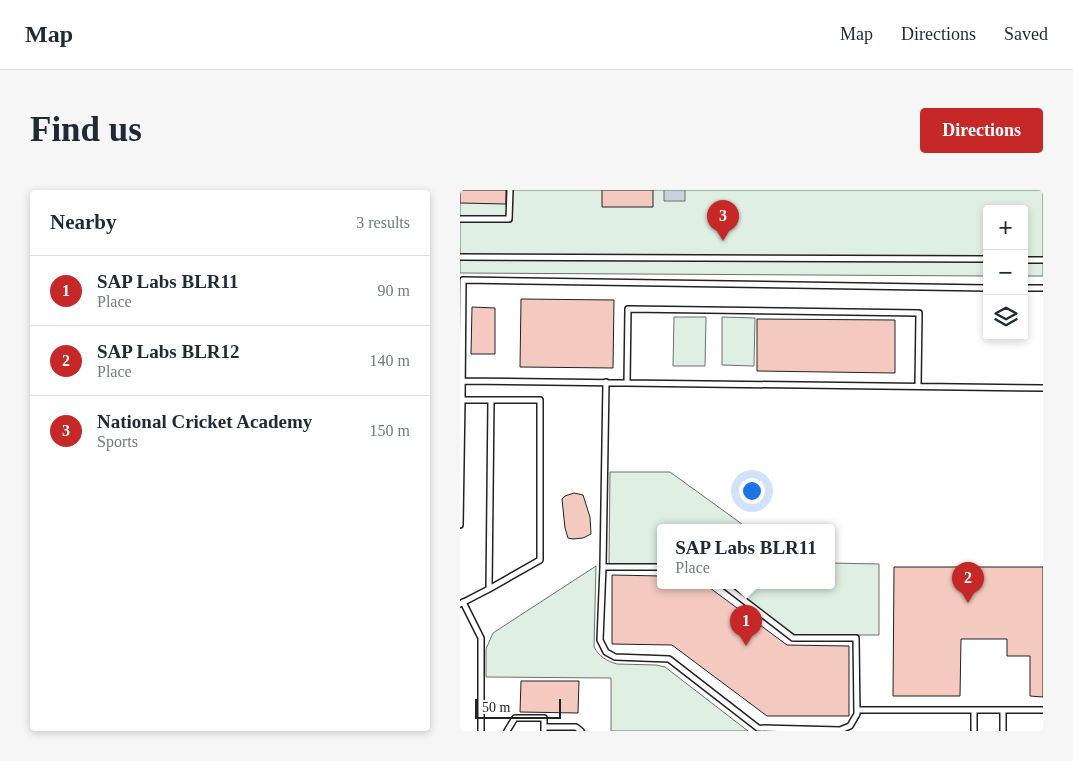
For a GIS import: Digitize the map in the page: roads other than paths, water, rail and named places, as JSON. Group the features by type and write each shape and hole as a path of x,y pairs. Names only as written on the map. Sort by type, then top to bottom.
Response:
{"lane":[{"path":"460,219 509,219 510,190"},
{"path":"460,257 983,260"},
{"path":"1028,260 1043,260"},
{"path":"460,525 463,280 983,288"},
{"path":"1028,288 1043,288"},
{"path":"626,383 628,309 919,313 918,386"},
{"path":"462,380 1043,388"},
{"path":"606,382 600,640 603,649 611,655 669,659 758,728 840,730 853,723 857,710 856,638 793,638 729,589"},
{"path":"462,400 540,400 540,560 462,603 481,638 481,731"},
{"path":"489,589 491,400"},
{"path":"603,567 657,567"},
{"path":"857,710 1043,710"},
{"path":"974,710 974,731"},
{"path":"1003,710 1003,731"},
{"path":"507,731 515,718 544,718 544,729 576,727 581,731"}],"place":[{"name":"National Cricket Academy","path":"723,241"},
{"name":"SAP Labs BLR12","path":"968,603"},
{"name":"SAP Labs BLR11","path":"746,646"}]}
